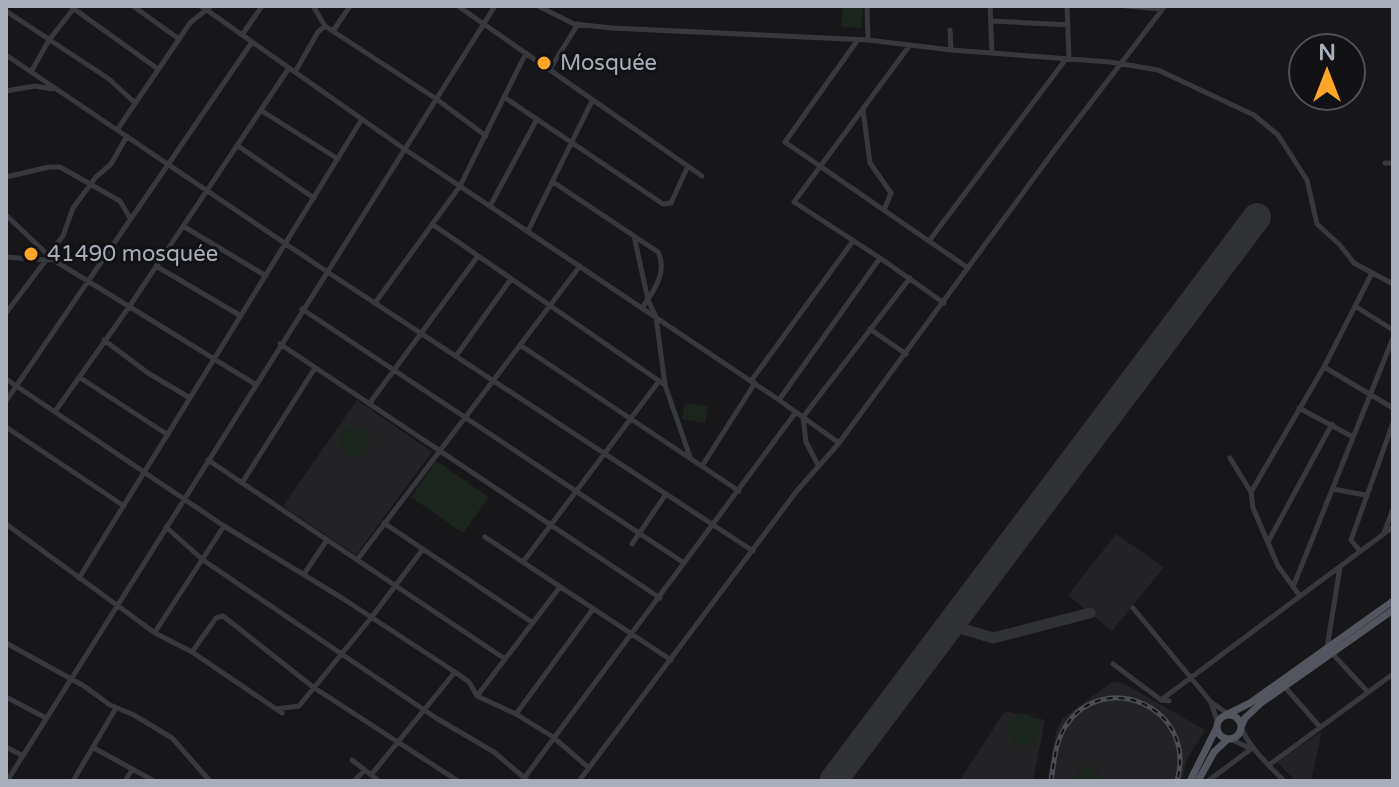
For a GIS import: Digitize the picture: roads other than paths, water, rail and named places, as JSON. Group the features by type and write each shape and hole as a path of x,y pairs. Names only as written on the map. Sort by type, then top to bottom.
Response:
{"main road":[{"path":"1198,781 1214,752 1239,734 1252,711 1393,601"},
{"path":"1190,781 1217,725 1393,610"},
{"path":"1229,715 1239,719 1241,727"},
{"path":"1217,725 1219,734 1229,739"}],"street":[{"path":"133,6 179,39"},
{"path":"201,6 210,8 242,35 403,148 839,443"},
{"path":"242,35 262,6"},
{"path":"313,6 325,26 435,98 486,136"},
{"path":"333,31 350,6"},
{"path":"458,6 702,176"},
{"path":"7,781 495,6"},
{"path":"538,6 578,24 612,28 868,40 951,50 1120,63 1170,74 1218,96 1265,123 1289,148 1307,180 1317,224 1354,263 1393,284"},
{"path":"867,6 868,40"},
{"path":"990,6 992,53"},
{"path":"929,241 1068,58 1067,6"},
{"path":"1126,6 1164,8"},
{"path":"31,72 73,7 158,69"},
{"path":"117,130 190,23 210,8"},
{"path":"579,781 818,465 839,443 1164,8"},
{"path":"6,11 109,79 134,102"},
{"path":"992,21 1068,25"},
{"path":"550,69 578,24"},
{"path":"56,410 262,111 325,26"},
{"path":"950,30 951,50"},
{"path":"858,40 785,142 968,268"},
{"path":"6,401 252,42"},
{"path":"910,45 794,202 944,303"},
{"path":"375,303 460,186 526,53"},
{"path":"6,55 326,271 753,551"},
{"path":"151,64 163,63"},
{"path":"6,91 35,86 44,81"},
{"path":"35,86 57,90"},
{"path":"504,97 667,205 677,194 688,166"},
{"path":"528,231 592,101"},
{"path":"862,109 870,163 891,193 884,210"},
{"path":"262,111 338,159"},
{"path":"79,578 362,119"},
{"path":"490,206 537,119"},
{"path":"6,313 63,236 73,208 90,183 111,164 127,136"},
{"path":"238,146 314,198"},
{"path":"1385,163 1393,163"},
{"path":"6,177 60,167 120,201 130,218"},
{"path":"553,182 658,252 662,267 659,279 642,308"},
{"path":"6,215 48,258 255,384"},
{"path":"432,224 662,383"},
{"path":"183,226 266,276"},
{"path":"634,236 648,300 656,317 662,383 690,458"},
{"path":"702,466 753,382 853,241"},
{"path":"369,404 478,256"},
{"path":"6,257 48,258"},
{"path":"779,400 880,258"},
{"path":"156,266 241,316"},
{"path":"357,560 580,266"},
{"path":"1251,492 1324,367 1372,273"},
{"path":"456,356 511,278"},
{"path":"818,465 806,442 803,417 910,278"},
{"path":"1355,306 1393,330"},
{"path":"302,309 684,563"},
{"path":"870,329 906,354"},
{"path":"1293,587 1393,338"},
{"path":"104,340 148,373 190,398"},
{"path":"280,344 660,598"},
{"path":"520,345 739,491"},
{"path":"1324,367 1393,408"},
{"path":"242,483 315,368"},
{"path":"79,377 168,435"},
{"path":"6,379 224,526 455,672 469,682 477,696 516,714 553,737 589,768"},
{"path":"523,562 631,419 662,383"},
{"path":"1299,408 1353,437"},
{"path":"166,527 203,560 424,710 494,752 525,780 553,737 660,598 796,412"},
{"path":"1360,551 1351,540 1393,423"},
{"path":"1269,541 1332,424"},
{"path":"6,427 124,506"},
{"path":"1230,458 1251,492 1253,508 1278,566 1300,596"},
{"path":"208,460 505,659"},
{"path":"1333,489 1365,495"},
{"path":"632,544 666,494"},
{"path":"1384,533 1393,509"},
{"path":"384,523 533,623"},
{"path":"6,524 155,633 192,652 279,711 299,706 423,549"},
{"path":"155,633 224,526"},
{"path":"1161,700 1393,527"},
{"path":"485,537 671,660"},
{"path":"304,574 327,540"},
{"path":"1340,566 1330,650 1368,692"},
{"path":"477,696 560,587"},
{"path":"1133,608 1211,702 1229,715"},
{"path":"516,714 593,609"},
{"path":"192,652 216,618 223,616 313,687 458,781"},
{"path":"6,643 172,738 210,781"},
{"path":"1113,664 1161,700 1169,701"},
{"path":"371,775 455,672"},
{"path":"1269,765 1393,674"},
{"path":"1284,686 1320,727"},
{"path":"6,697 46,718"},
{"path":"1211,702 1217,725"},
{"path":"73,781 116,708"},
{"path":"1241,727 1260,755 1284,781"},
{"path":"1229,739 1260,755"},
{"path":"6,747 23,756"},
{"path":"94,748 154,781"},
{"path":"1208,781 1251,749"},
{"path":"352,760 379,781"},
{"path":"125,781 132,770"},
{"path":"354,781 365,770"}],"railway":[{"path":"1051,781 1057,746 1065,727 1082,709 1101,700 1123,698 1143,704 1161,716 1174,733 1180,755 1177,781"}],"place":[{"name":"Mosquée","path":"544,63"},
{"name":"41490 mosquée","path":"31,254"}]}
